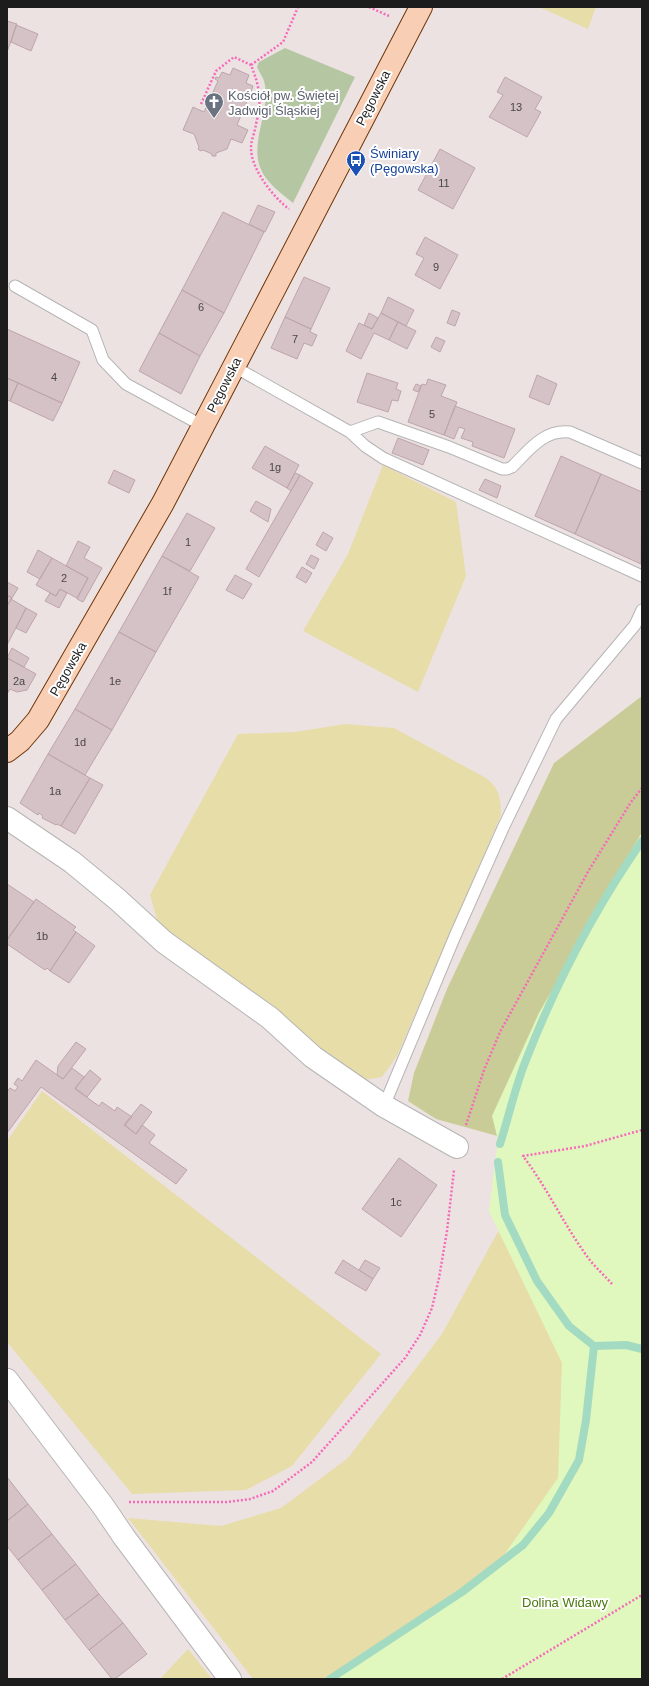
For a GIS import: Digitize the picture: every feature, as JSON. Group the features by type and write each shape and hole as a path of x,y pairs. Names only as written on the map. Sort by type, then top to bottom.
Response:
{"main road":[{"name":"Pęgowska","path":"7,751 20,741 31,729 55,692 162,503 421,7"}],"street":[{"path":"7,818 72,862 117,899 164,942 270,1018 312,1057 384,1106 457,1146"},
{"path":"7,1380 103,1506 124,1537 230,1679"}],"lane":[{"path":"15,286 92,330 104,360 126,384 203,426"},
{"path":"234,366 350,432 365,446 384,458 642,576"},
{"path":"350,432 378,422 449,447 502,469 512,467 543,437 560,431 570,432 642,463"},
{"path":"384,1106 455,936 503,828 556,719 635,625 642,610"}],"path":[{"path":"251,65 283,42 298,7"},
{"path":"369,7 393,18"},
{"path":"201,104 216,70 234,58 251,65 259,87 259,112 251,148 256,168 265,183 282,204"},
{"path":"140,1502 227,1502 250,1499 274,1491 312,1462 405,1358 420,1335 432,1308 447,1231 457,1146 464,1132 484,1070 500,1032 589,870 631,802 642,788"},
{"path":"612,1284 590,1259 568,1226 540,1178 523,1156 585,1146 641,1130"},
{"path":"502,1679 642,1595"}],"green space":[{"path":"539,7 596,7 588,29"},
{"path":"285,48 355,77 293,203 266,178 260,167 258,157 259,135 264,113 266,92 263,79 257,67 259,62"},
{"path":"383,465 456,502 466,576 418,692 303,631 348,554"},
{"path":"642,696 642,903 533,1146 436,1119 408,1101 414,1073 447,989 554,763"},
{"path":"346,724 394,728 486,778 494,786 500,798 501,809 501,815 397,1056 382,1077 364,1080 318,1048 271,1006 158,923 150,895 238,734 295,732"},
{"name":"Dolina Widawy","path":"642,832 642,1679 327,1679 490,1575 558,1478 562,1363 489,1211 498,1140 492,1116 539,1013"},
{"path":"42,1091 381,1354 292,1466 246,1490 132,1494 7,1342 7,1141"},
{"path":"523,1186 642,1588 488,1679 253,1679 128,1518 221,1526 281,1508 348,1458 442,1334"},
{"path":"188,1649 212,1679 160,1679"}],"building":[{"path":"7,21 17,24 7,52"},
{"path":"16,25 38,34 31,51 11,42"},
{"name":"Kościół pw. Świętej Jadwigi Śląskiej","path":"233,68 249,75 246,83 253,86 251,92 254,93 253,95 250,94 237,125 248,130 242,143 231,139 227,149 216,153 216,156 212,156 212,154 203,150 200,151 198,149 199,147 194,134 183,130 193,107 204,112 218,81 215,79 216,77 219,78 222,72 230,75"},
{"path":"505,77 542,97 535,109 541,112 527,137 489,117 503,95 497,92"},
{"path":"440,149 475,168 453,209 418,190"},
{"path":"258,205 275,212 265,232 249,224"},
{"path":"223,212 264,232 224,313 182,290"},
{"path":"425,237 458,255 440,289 415,275 424,258 416,254"},
{"path":"304,277 330,288 311,329 285,317"},
{"path":"182,290 224,313 200,356 159,333"},
{"path":"388,297 414,310 406,326 381,313"},
{"path":"452,310 460,313 455,326 447,323"},
{"path":"369,313 378,318 372,329 364,325"},
{"path":"381,313 398,322 389,340 374,333 361,359 346,351 359,323 372,329"},
{"path":"285,317 311,329 310,332 317,335 312,346 304,343 297,359 271,348"},
{"path":"398,322 416,331 407,349 389,340"},
{"path":"7,329 80,362 62,403 7,378"},
{"path":"159,333 200,356 181,394 139,371"},
{"path":"436,337 445,341 440,352 431,347"},
{"path":"367,373 398,383 396,389 401,391 398,401 392,400 388,412 357,402"},
{"path":"537,375 557,384 549,405 529,397"},
{"path":"7,378 18,383 10,401 7,400"},
{"path":"428,379 446,385 441,396 457,402 444,435 408,422 422,384 426,385"},
{"path":"18,383 62,403 53,421 10,401"},
{"path":"416,384 421,386 418,392 413,390"},
{"path":"455,406 515,429 504,458 472,446 473,442 461,438 465,429 459,427 454,439 444,435"},
{"path":"398,438 429,450 423,465 392,453"},
{"path":"265,446 299,465 287,488 252,468"},
{"path":"561,456 601,474 575,534 535,516"},
{"path":"114,470 135,480 129,493 108,483"},
{"path":"295,473 300,475 291,491 287,488"},
{"path":"601,474 642,492 641,564 575,534"},
{"path":"300,475 313,483 259,577 246,569"},
{"path":"485,479 501,486 497,498 479,490"},
{"path":"256,501 271,509 268,522 250,511"},
{"path":"187,513 215,528 190,571 162,556"},
{"path":"323,532 333,538 326,551 316,545"},
{"path":"78,541 90,547 84,558 102,568 83,602 77,599 88,578 66,566"},
{"path":"38,550 52,558 40,579 27,572"},
{"path":"311,555 319,559 314,569 306,564"},
{"path":"162,556 199,577 156,652 119,632"},
{"path":"52,558 88,578 77,598 60,589 56,596 36,585"},
{"path":"302,567 312,573 306,583 296,577"},
{"path":"235,575 252,584 243,599 226,590"},
{"path":"7,582 18,588 12,598 7,595"},
{"path":"60,589 67,593 59,608 45,601 50,593 56,596"},
{"path":"7,595 12,598 7,606"},
{"path":"11,599 26,608 7,645 7,606"},
{"path":"26,608 37,614 26,633 16,628"},
{"path":"119,632 156,652 112,730 75,709"},
{"path":"12,648 29,658 24,667 7,658"},
{"path":"7,658 36,674 27,690 17,692 10,689 7,694"},
{"path":"75,709 112,730 85,775 48,754"},
{"path":"48,754 90,778 61,826 42,818 43,816 39,813 38,815 20,803"},
{"path":"90,778 103,785 75,834 61,826"},
{"path":"7,884 34,902 7,940"},
{"path":"36,899 76,927 73,930 76,932 50,971 47,968 45,970 7,944 7,940"},
{"path":"76,932 95,946 69,983 50,971"},
{"path":"76,1042 86,1049 63,1079 57,1075 58,1066"},
{"path":"36,1060 63,1079 72,1068 84,1077 75,1089 99,1106 102,1102 115,1111 117,1107 132,1117 125,1125 136,1134 142,1125 155,1135 149,1143 187,1170 176,1184 41,1087 7,1133 7,1092 10,1088 15,1091 18,1087 14,1084 18,1078 22,1081"},
{"path":"90,1070 101,1079 87,1097 75,1088"},
{"path":"141,1104 152,1112 136,1134 124,1125"},
{"path":"399,1158 437,1185 401,1237 362,1209"},
{"path":"343,1260 373,1279 366,1291 335,1273"},
{"path":"365,1260 380,1268 373,1279 359,1270"},
{"path":"7,1477 28,1504 7,1521"},
{"path":"28,1504 52,1534 18,1560 7,1546 7,1521"},
{"path":"52,1534 76,1564 42,1590 18,1560"},
{"path":"76,1564 99,1594 65,1620 42,1590"},
{"path":"99,1594 123,1623 89,1650 65,1620"},
{"path":"123,1623 147,1654 115,1679 112,1679 89,1650"}],"waterway":[{"path":"500,1144 522,1070 563,975 608,893 642,841"},
{"path":"498,1162 505,1215 537,1281 569,1326 594,1346"},
{"path":"330,1679 462,1592 523,1545 549,1513 579,1460 586,1420 594,1346 626,1345 642,1349"}],"place":[{"name":"Kościół pw. Świętej Jadwigi Śląskiej","path":"214,119"},
{"name":"Świniary (Pęgowska)","path":"356,177"}]}
